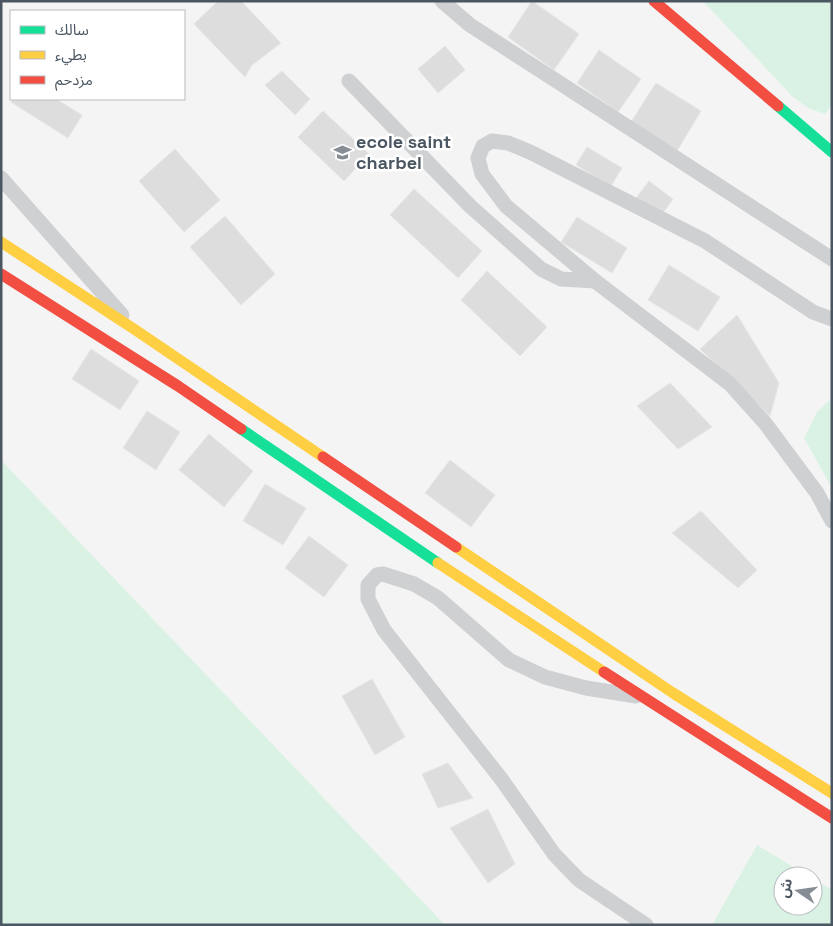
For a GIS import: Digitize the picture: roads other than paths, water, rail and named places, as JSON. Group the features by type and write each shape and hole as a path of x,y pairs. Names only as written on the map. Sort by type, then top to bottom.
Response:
{"main road":[{"path":"654,1 832,152"},
{"path":"1,242 134,329 673,693 832,793"},
{"path":"1,274 178,386 422,553 832,818"}],"street":[{"path":"442,1 470,25 832,259"},
{"path":"349,81 470,206 542,270 561,279 595,281"},
{"path":"832,319 813,312 705,241 530,152 508,143 492,141 483,146 478,158 482,174 506,206 595,281 730,384 777,439 817,494 832,521"},
{"path":"1,178 134,329"},
{"path":"646,925 579,880 554,854 502,780 384,630 368,599 368,585 377,575 383,574 414,584 438,598 509,660 545,677 586,688 643,697 673,693"}],"place":[{"name":"ecole saint charbel","path":"342,152"}]}
